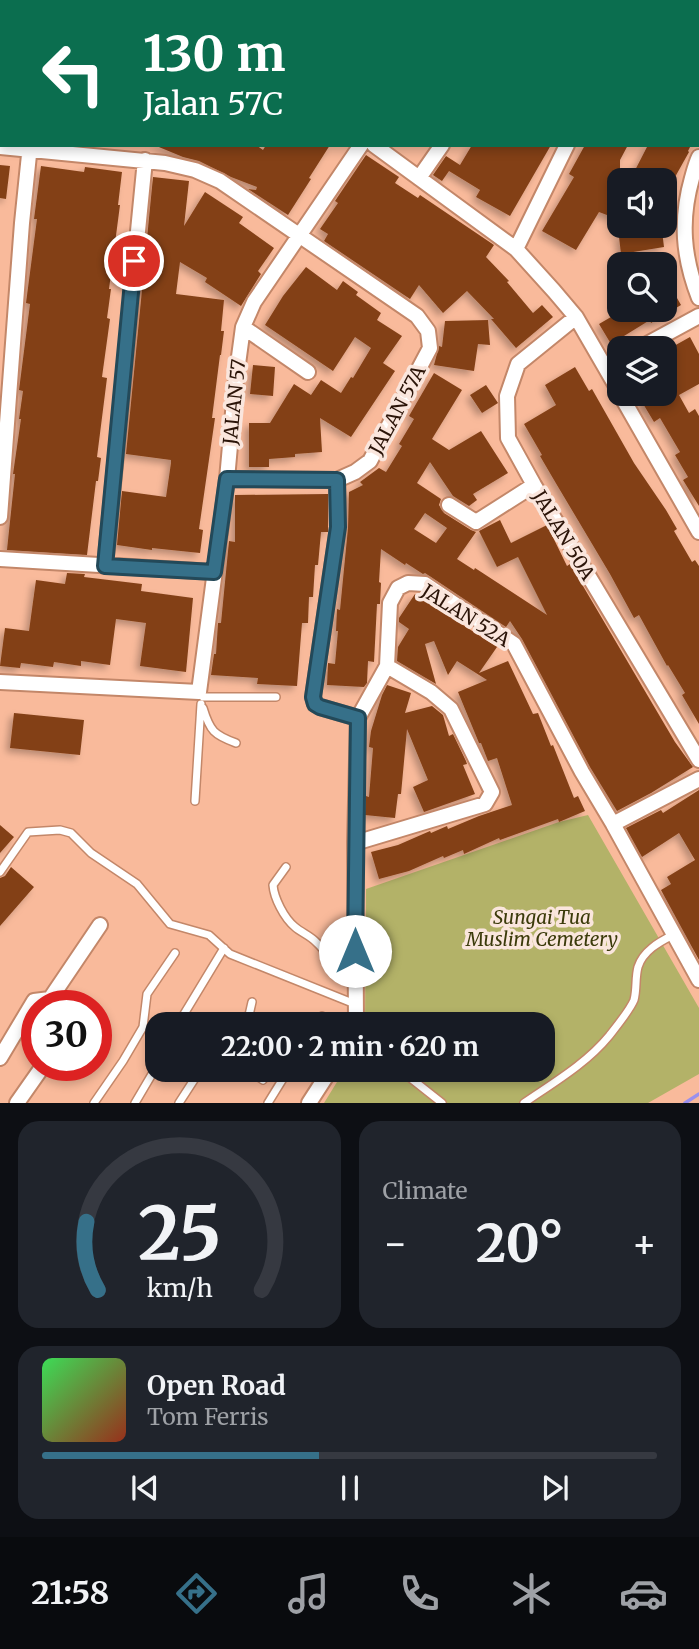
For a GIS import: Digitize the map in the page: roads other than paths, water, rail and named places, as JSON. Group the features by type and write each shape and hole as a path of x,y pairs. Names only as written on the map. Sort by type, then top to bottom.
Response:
{"street":[{"name":"JALAN 57","path":"201,698 243,327 254,302 359,147"},
{"path":"377,147 516,249 576,317 607,371"},
{"path":"419,178 441,147"},
{"path":"516,249 566,147"},
{"name":"JALAN 57A","path":"0,148 30,148 145,160 195,170 220,181 300,235 417,316 428,331 430,348 370,461 337,480 227,479"},
{"path":"0,517 5,406 30,148"},
{"path":"699,157 687,196 683,235 691,276 699,298"},
{"path":"105,566 145,160"},
{"path":"662,336 699,316"},
{"name":"JALAN 50A","path":"576,317 518,364 507,396 508,438 699,760"},
{"path":"243,327 308,372"},
{"path":"627,406 699,532"},
{"path":"337,480 338,527 313,697 315,704 320,707 358,718"},
{"path":"449,505 476,522 534,485"},
{"path":"0,559 214,572"},
{"name":"JALAN 52A","path":"355,1012 358,718 387,666 390,603 398,588 408,583 425,584 514,644 582,772 699,980"},
{"path":"355,843 485,804 492,792 451,709 431,692 387,666"},
{"path":"0,682 201,698"},
{"path":"613,824 699,779"},
{"path":"0,1058 34,1001 50,999 100,925"},
{"path":"17,1103 32,1081"},
{"path":"309,1103 323,1082"}],"lane":[{"path":"201,698 275,696"},
{"path":"201,698 207,723 219,737 236,743"},
{"path":"195,801 201,698"},
{"path":"0,872 28,832 60,830 71,833 91,853 137,884 170,924 209,935 230,954 355,1004"},
{"path":"286,867 273,885 274,895 287,917 292,925 320,945 335,970 342,976 355,978"},
{"path":"524,1103 592,1054 609,1036 633,1002 638,967 654,944 673,935"},
{"path":"185,1012 224,948"},
{"path":"94,1103 143,1027 147,994 175,953"},
{"path":"250,1012 252,1002"},
{"path":"135,1103 147,1082"},
{"path":"179,1103 193,1082"},
{"path":"268,1103 281,1082"},
{"path":"415,1082 442,1103"}],"waterway":[{"path":"685,1103 699,1094"}],"park label":[{"name":"Sungai Tua Muslim Cemetery","path":"542,928"}]}
